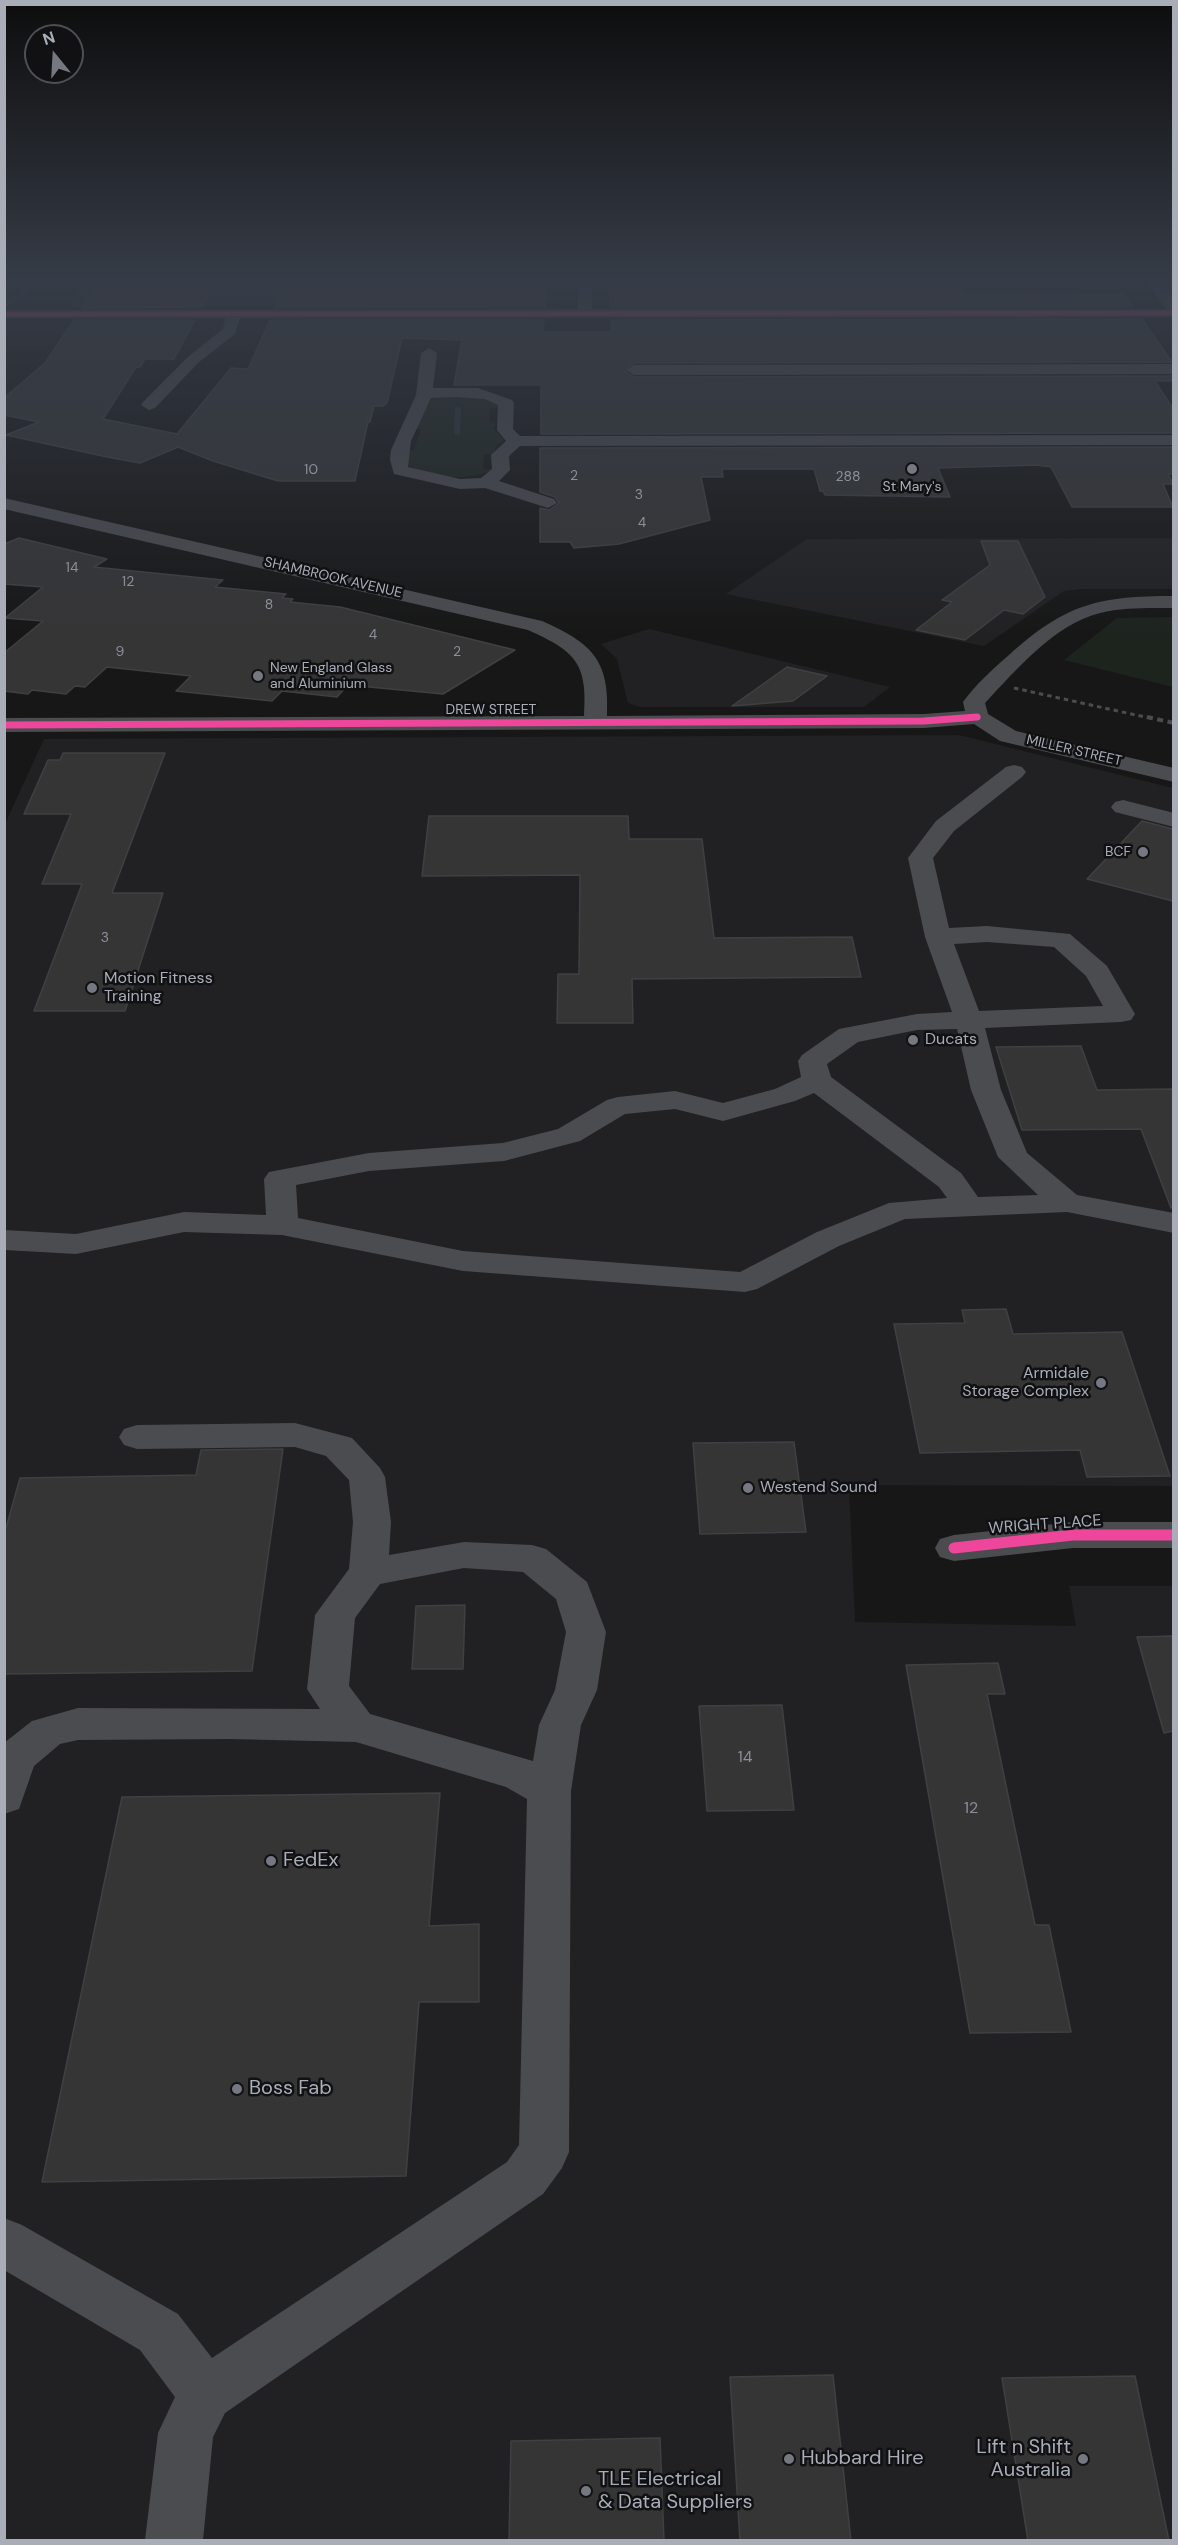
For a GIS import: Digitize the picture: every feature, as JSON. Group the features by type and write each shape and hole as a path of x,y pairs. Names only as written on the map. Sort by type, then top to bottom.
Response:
{"street":[{"path":"149,405 153,401"},
{"path":"422,401 420,409 405,433 398,461 400,470 460,484 486,483 548,503"},
{"path":"503,401 506,403 505,430 516,441"},
{"path":"486,483 501,470 500,455 516,441 1173,440"},
{"name":"SHAMBROOK AVENUE","path":"4,503 535,626 570,640 595,671 595,723"},
{"path":"978,717 974,702 1034,646 1071,616 1111,604 1173,602"},
{"name":"DREW STREET","path":"6,728 924,721 978,717"},
{"name":"MILLER STREET","path":"978,717 1008,735 1173,775"},
{"path":"1014,772 945,826 920,858 938,937 969,1021 986,1090 1013,1157 1066,1203"},
{"path":"1123,807 1173,820"},
{"path":"938,937 987,934 1060,940 1097,972 1121,1014 917,1022 849,1035 812,1061 817,1081 950,1180 970,1208"},
{"path":"282,1224 280,1179 369,1162 504,1152 569,1135 618,1106 675,1100 723,1112 785,1095 817,1081"},
{"path":"4,1240 76,1244 184,1222 282,1224 463,1261 571,1271 745,1282 828,1239 900,1210 1066,1203 1173,1223"},
{"path":"137,1437 295,1435 339,1447 367,1477 372,1522 368,1572 335,1615 328,1689 356,1726"},
{"name":"WRIGHT PLACE","path":"954,1548 1073,1535 1173,1535"},
{"path":"174,2541 186,2433 206,2394 525,2178 544,2152 549,1791 560,1725 576,1690 586,1632 573,1593 532,1558 464,1555 368,1572"},
{"path":"4,1797 15,1758 47,1732 78,1725 230,1723 356,1726 520,1774 549,1791"},
{"path":"4,2242 159,2332 206,2394"}],"shaded area":[{"path":"431,401 494,401 499,404 497,408 489,408 490,422 496,423 494,429 504,440 497,445 493,454 484,454 483,469 494,470 471,476 447,477 424,472 403,462 407,451 414,450 421,429 412,428"},
{"path":"1173,538 1173,589 1064,591 984,646 726,594 807,539"},
{"path":"1173,617 1173,687 1064,660 1117,618"},
{"path":"649,629 890,687 864,707 640,707 628,703 617,659 601,644"},
{"path":"959,735 1173,788 1173,1486 849,1485 855,1622 1076,1626 1069,1586 1173,1586 1173,2540 5,2540 4,826 44,739"}],"building":[{"path":"4,401 115,401 103,419 177,434 204,401 388,401 383,406 374,406 370,422 368,422 355,481 278,481 213,461 178,447 140,463 6,435 39,422 4,415"},
{"path":"541,401 1168,401 1173,409 1173,433 541,434"},
{"path":"1173,447 1173,474 1168,474 1173,484 1163,484 1173,507 1072,507 1051,467 1037,465 938,468 950,497 825,495 823,491 820,491 814,469 722,469 723,477 701,477 710,520 619,544 574,548 570,542 540,542 540,508 549,510 559,503 555,497 540,492 540,448"},
{"path":"19,538 107,559 94,567 223,580 215,587 286,594 282,598 293,599 290,602 340,607 515,650 443,694 348,685 337,697 282,691 272,701 176,691 191,676 107,667 85,687 75,686 66,694 32,690 28,694 4,691 4,653 43,621 5,618 43,587 4,584 4,544"},
{"path":"981,541 1018,541 1045,597 1023,614 1004,610 965,640 916,630 952,602 942,600 990,565"},
{"path":"787,667 827,676 793,701 732,706"},
{"path":"63,753 165,753 112,893 163,893 125,1011 34,1011 82,884 42,884 71,814 24,814 48,760 60,760"},
{"path":"429,816 628,816 629,839 702,839 714,938 852,937 861,977 632,979 633,1023 557,1023 558,974 579,974 580,875 422,876"},
{"name":"BCF","path":"1142,821 1173,829 1173,901 1087,879"},
{"path":"1081,1046 1097,1090 1173,1089 1173,1207 1171,1208 1141,1129 1022,1130 996,1047"},
{"path":"1006,1309 1013,1334 1122,1332 1170,1476 1087,1477 1080,1450 920,1453 894,1324 965,1323 962,1310"},
{"name":"Westend Sound","path":"794,1442 806,1532 700,1534 693,1443"},
{"path":"283,1449 252,1671 4,1674 4,1535 20,1478 196,1475 201,1450"},
{"path":"465,1605 463,1669 412,1669 416,1606"},
{"path":"1173,1636 1173,1731 1164,1733 1137,1637"},
{"path":"998,1663 1005,1694 987,1694 1035,1925 1049,1925 1071,2032 970,2033 906,1665"},
{"path":"782,1705 794,1810 707,1811 699,1706"},
{"name":"Boss Fab","path":"440,1793 429,1926 479,1924 479,2002 419,2002 406,2176 42,2182 122,1797"},
{"name":"Hubbard Hire","path":"833,2375 851,2541 740,2541 730,2377"},
{"name":"Lift n Shift Australia","path":"1135,2376 1169,2541 1028,2541 1002,2378"},
{"name":"TLE Electrical & Data Suppliers","path":"660,2438 664,2541 509,2541 511,2441"}],"waterway":[{"path":"457,432 458,410"}],"railway":[{"path":"1014,688 1154,719"},
{"path":"1147,717 1174,723"}],"cycle path":[{"path":"4,725 924,721 978,717"},
{"path":"954,1548 1073,1535 1174,1535"}],"place":[{"name":"St Mary's","path":"912,469"},
{"name":"New England Glass and Aluminium","path":"258,676"},
{"name":"BCF","path":"1143,852"},
{"name":"Motion Fitness Training","path":"92,988"},
{"name":"Ducats","path":"913,1040"},
{"name":"Armidale Storage Complex","path":"1101,1383"},
{"name":"Westend Sound","path":"748,1488"},
{"name":"FedEx","path":"271,1861"},
{"name":"Boss Fab","path":"237,2089"},
{"name":"Hubbard Hire","path":"789,2459"},
{"name":"Lift n Shift Australia","path":"1083,2459"},
{"name":"TLE Electrical & Data Suppliers","path":"586,2491"}]}
